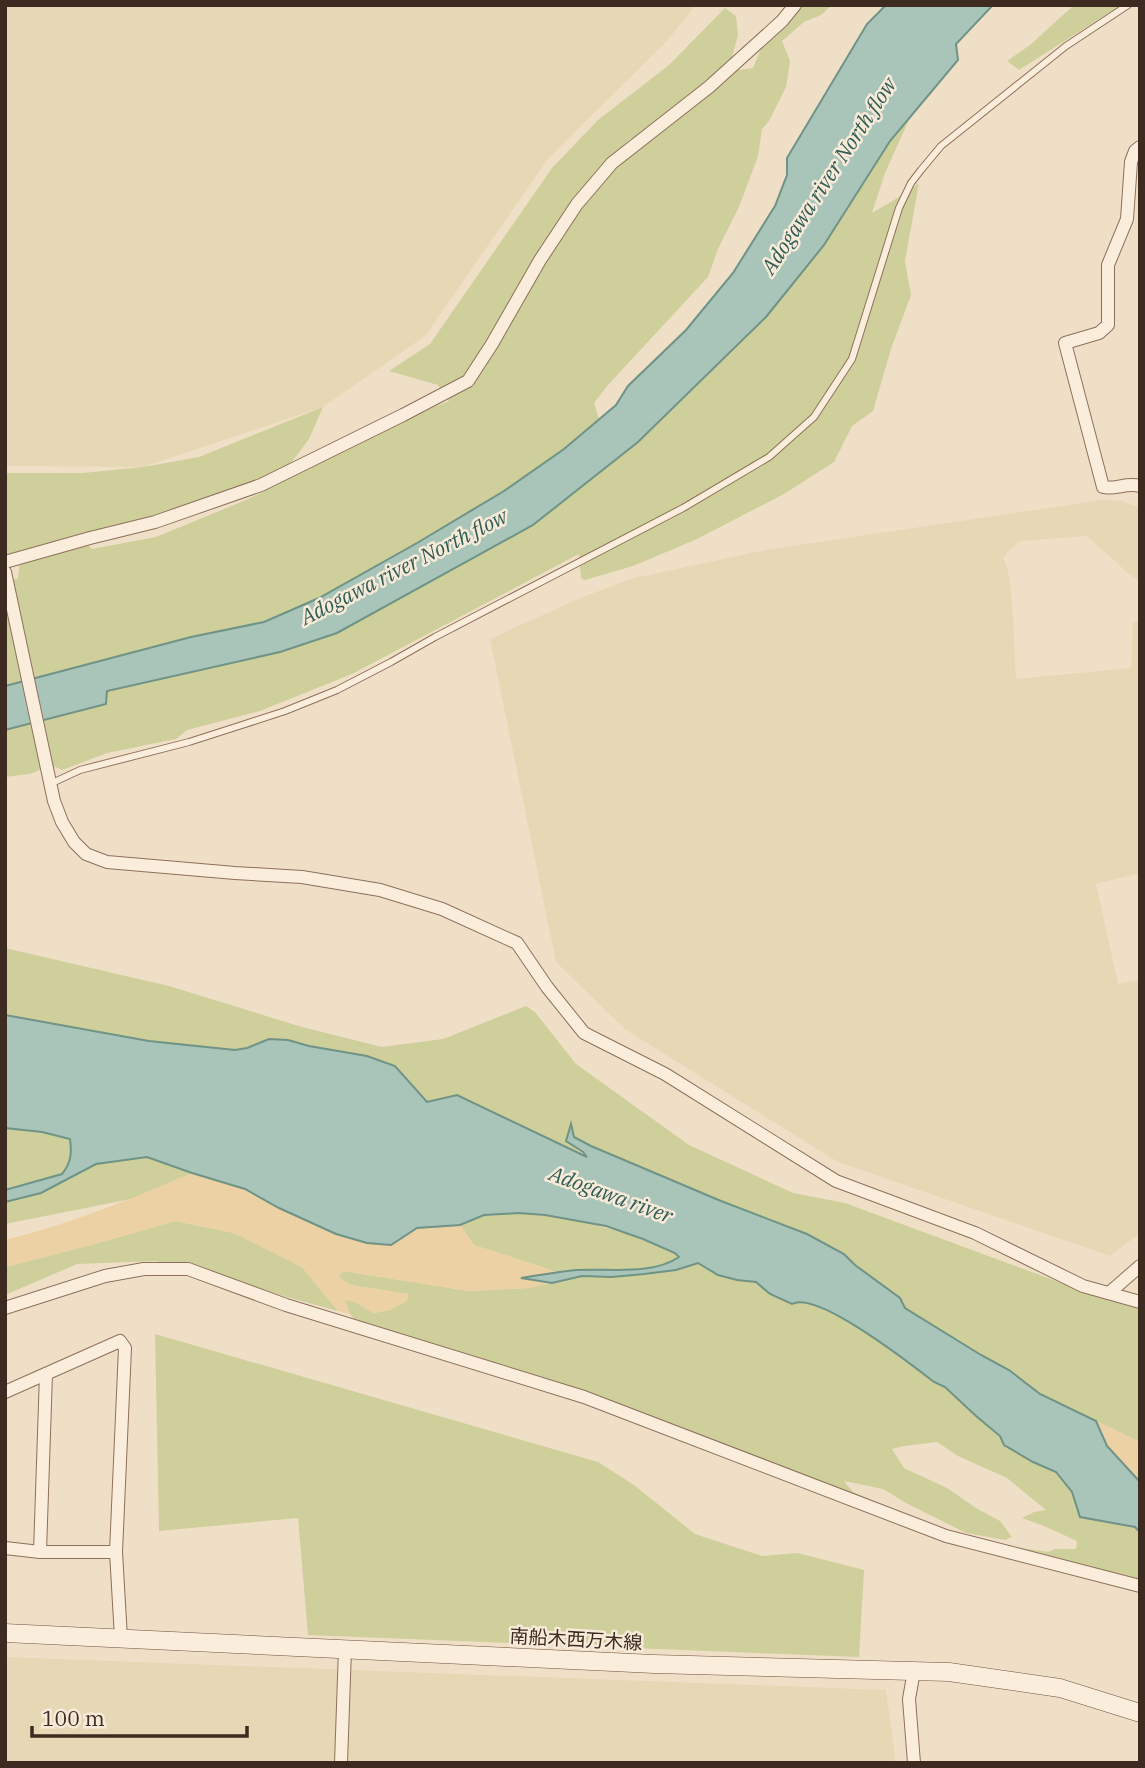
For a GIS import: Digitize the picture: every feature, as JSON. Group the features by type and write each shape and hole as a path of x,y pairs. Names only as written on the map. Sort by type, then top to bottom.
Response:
{"main road":[{"name":"南船木西万木線","path":"5,1633 654,1664 949,1672 1060,1688 1140,1713"}],"street":[{"path":"5,562 155,522 261,485 468,381 576,204 612,163 709,87 795,5"},
{"path":"1140,147 1135,151 1131,162 1127,219 1108,265 1108,326 1099,333 1065,342 1103,487 1108,489 1134,484 1140,486"},
{"path":"6,574 50,784 62,822 74,842 86,854 107,862 302,877 380,890 442,909 517,943 547,987 584,1033 665,1074 836,1181 975,1233 1083,1286 1140,1302"},
{"path":"1109,1293 1140,1266"},
{"path":"5,1308 105,1276 144,1269 188,1269 286,1305 584,1397 946,1536 1140,1586"},
{"path":"5,1392 120,1341 125,1348 116,1552 121,1638"},
{"path":"40,1552 46,1374"},
{"path":"5,1548 40,1552 116,1552"},
{"path":"341,1763 345,1649"},
{"path":"914,1671 909,1699 914,1763"}],"lane":[{"path":"50,784 80,770 242,726 337,690 683,508 769,457 814,417 852,359 899,208 911,183 921,170 941,146 1066,46 1128,5"}],"shaded area":[{"path":"5,5 696,5 667,41 548,159 425,336 323,407 143,467 5,466"},
{"path":"1102,500 1122,501 1140,508 1140,581 1087,536 1021,541 1003,558 1008,570 1012,599 1016,679 1131,668 1133,622 1140,621 1140,873 1096,884 1118,984 1140,980 1140,1233 1110,1256 838,1162 626,1030 556,962 490,639 578,599 630,579 765,550"},
{"path":"5,1657 886,1690 896,1763 5,1763"}],"green space":[{"path":"799,5 832,5 821,15 804,22 782,41 790,61 786,87 769,121 762,129 758,156 708,277 594,403 599,419 564,449 504,491 417,543 319,598 264,622 191,637 5,686 5,580 18,579 20,557 5,559 5,473 83,473 143,467 199,457 323,407 309,439 288,467 255,483 206,501 78,536 92,549 156,537 246,500 449,401 438,385 389,371 430,344 552,168 598,120 669,65 725,8 736,16 738,35 732,57 739,70 753,68 763,44 801,8","holes":["631,138 636,149 614,167 586,200 594,176"]},
{"path":"1074,5 1121,5 1019,70 1007,61 1030,45"},
{"path":"912,113 885,173 872,213 919,183 905,261 911,295 891,349 873,411 852,426 834,462 784,494 697,539 633,566 585,580 581,578 579,554 352,674 260,711 187,730 176,739 107,753 62,770 48,766 29,774 5,777 5,730 105,704 107,691 280,652 337,633 533,525 638,442 766,317 824,245 890,141"},
{"path":"5,948 169,986 302,1027 382,1047 443,1039 526,1006 535,1012 576,1064 689,1145 793,1193 845,1203 1075,1288 1140,1307 1140,1442 1040,1394 1009,1370 905,1308 900,1298 854,1265 844,1254 807,1234 721,1201 573,1137 566,1141 588,1158 457,1095 428,1102 395,1066 288,1040 269,1039 235,1050 149,1041 5,1015"},
{"path":"5,1128 42,1132 70,1139 70,1158 62,1174 5,1190"},
{"path":"147,1157 192,1173 131,1199 5,1224 5,1202 41,1193 96,1164"},
{"path":"519,1213 599,1226 636,1237 679,1257 668,1263 644,1269 556,1272 474,1245 460,1225 484,1215"},
{"path":"175,1221 234,1233 302,1267 338,1311 156,1261 77,1264 5,1295 5,1267"},
{"path":"698,1263 718,1275 756,1282 770,1294 810,1303 869,1332 934,1382 945,1387 1033,1462 1056,1472 1072,1492 1080,1517 1136,1527 1140,1532 1140,1580 975,1548 1010,1546 1048,1552 1055,1549 1076,1549 1077,1541 1022,1518 1046,1510 1007,1478 958,1456 937,1442 892,1449 904,1468 947,1488 1000,1521 1012,1537 1005,1540 966,1533 883,1489 844,1481 853,1492 881,1506 586,1402 424,1351 368,1337 350,1314 344,1299 374,1313 390,1310 407,1301 408,1294 350,1285 338,1277 343,1271 469,1291 528,1288 582,1276 612,1277 676,1270"},
{"path":"155,1334 598,1462 634,1485 695,1534 762,1556 798,1553 864,1570 859,1657 308,1635 298,1518 159,1531"}],"sand":[{"path":"192,1173 245,1189 295,1215 391,1245 417,1228 460,1225 474,1245 556,1273 524,1277 552,1283 528,1288 469,1291 343,1271 338,1277 350,1285 408,1294 407,1301 390,1310 374,1313 355,1302 345,1300 350,1314 338,1311 302,1267 234,1233 176,1221 5,1267 5,1240 77,1219"},
{"path":"1096,1421 1140,1442 1140,1482 1107,1446"}],"water":[{"name":"Adogawa river North flow","path":"886,5 993,5 956,44 958,60 890,141 824,245 766,317 638,442 533,525 337,633 280,652 107,691 106,704 5,730 5,686 191,637 264,622 319,598 417,543 504,491 564,449 616,405 628,386 686,330 733,273 775,206 787,175 787,158 867,24"},
{"name":"Adogawa river","path":"5,1015 149,1041 235,1050 269,1039 288,1040 367,1056 395,1066 427,1102 457,1095 587,1157 566,1141 571,1124 574,1137 591,1146 807,1234 844,1254 900,1298 905,1308 1009,1370 1040,1394 1096,1421 1107,1446 1140,1482 1140,1532 1135,1527 1080,1517 1072,1492 1056,1472 1004,1445 1000,1436 945,1387 934,1382 864,1331 822,1308 804,1303 792,1304 770,1294 756,1282 718,1275 698,1263 676,1270 612,1277 582,1276 552,1283 521,1278 576,1270 643,1269 668,1263 679,1257 643,1239 606,1226 545,1215 484,1215 460,1225 417,1228 391,1245 367,1243 336,1234 245,1189 147,1157 96,1164 41,1193 5,1202 5,1190 62,1174 69,1162 71,1149 70,1139 42,1132 5,1128"}]}
